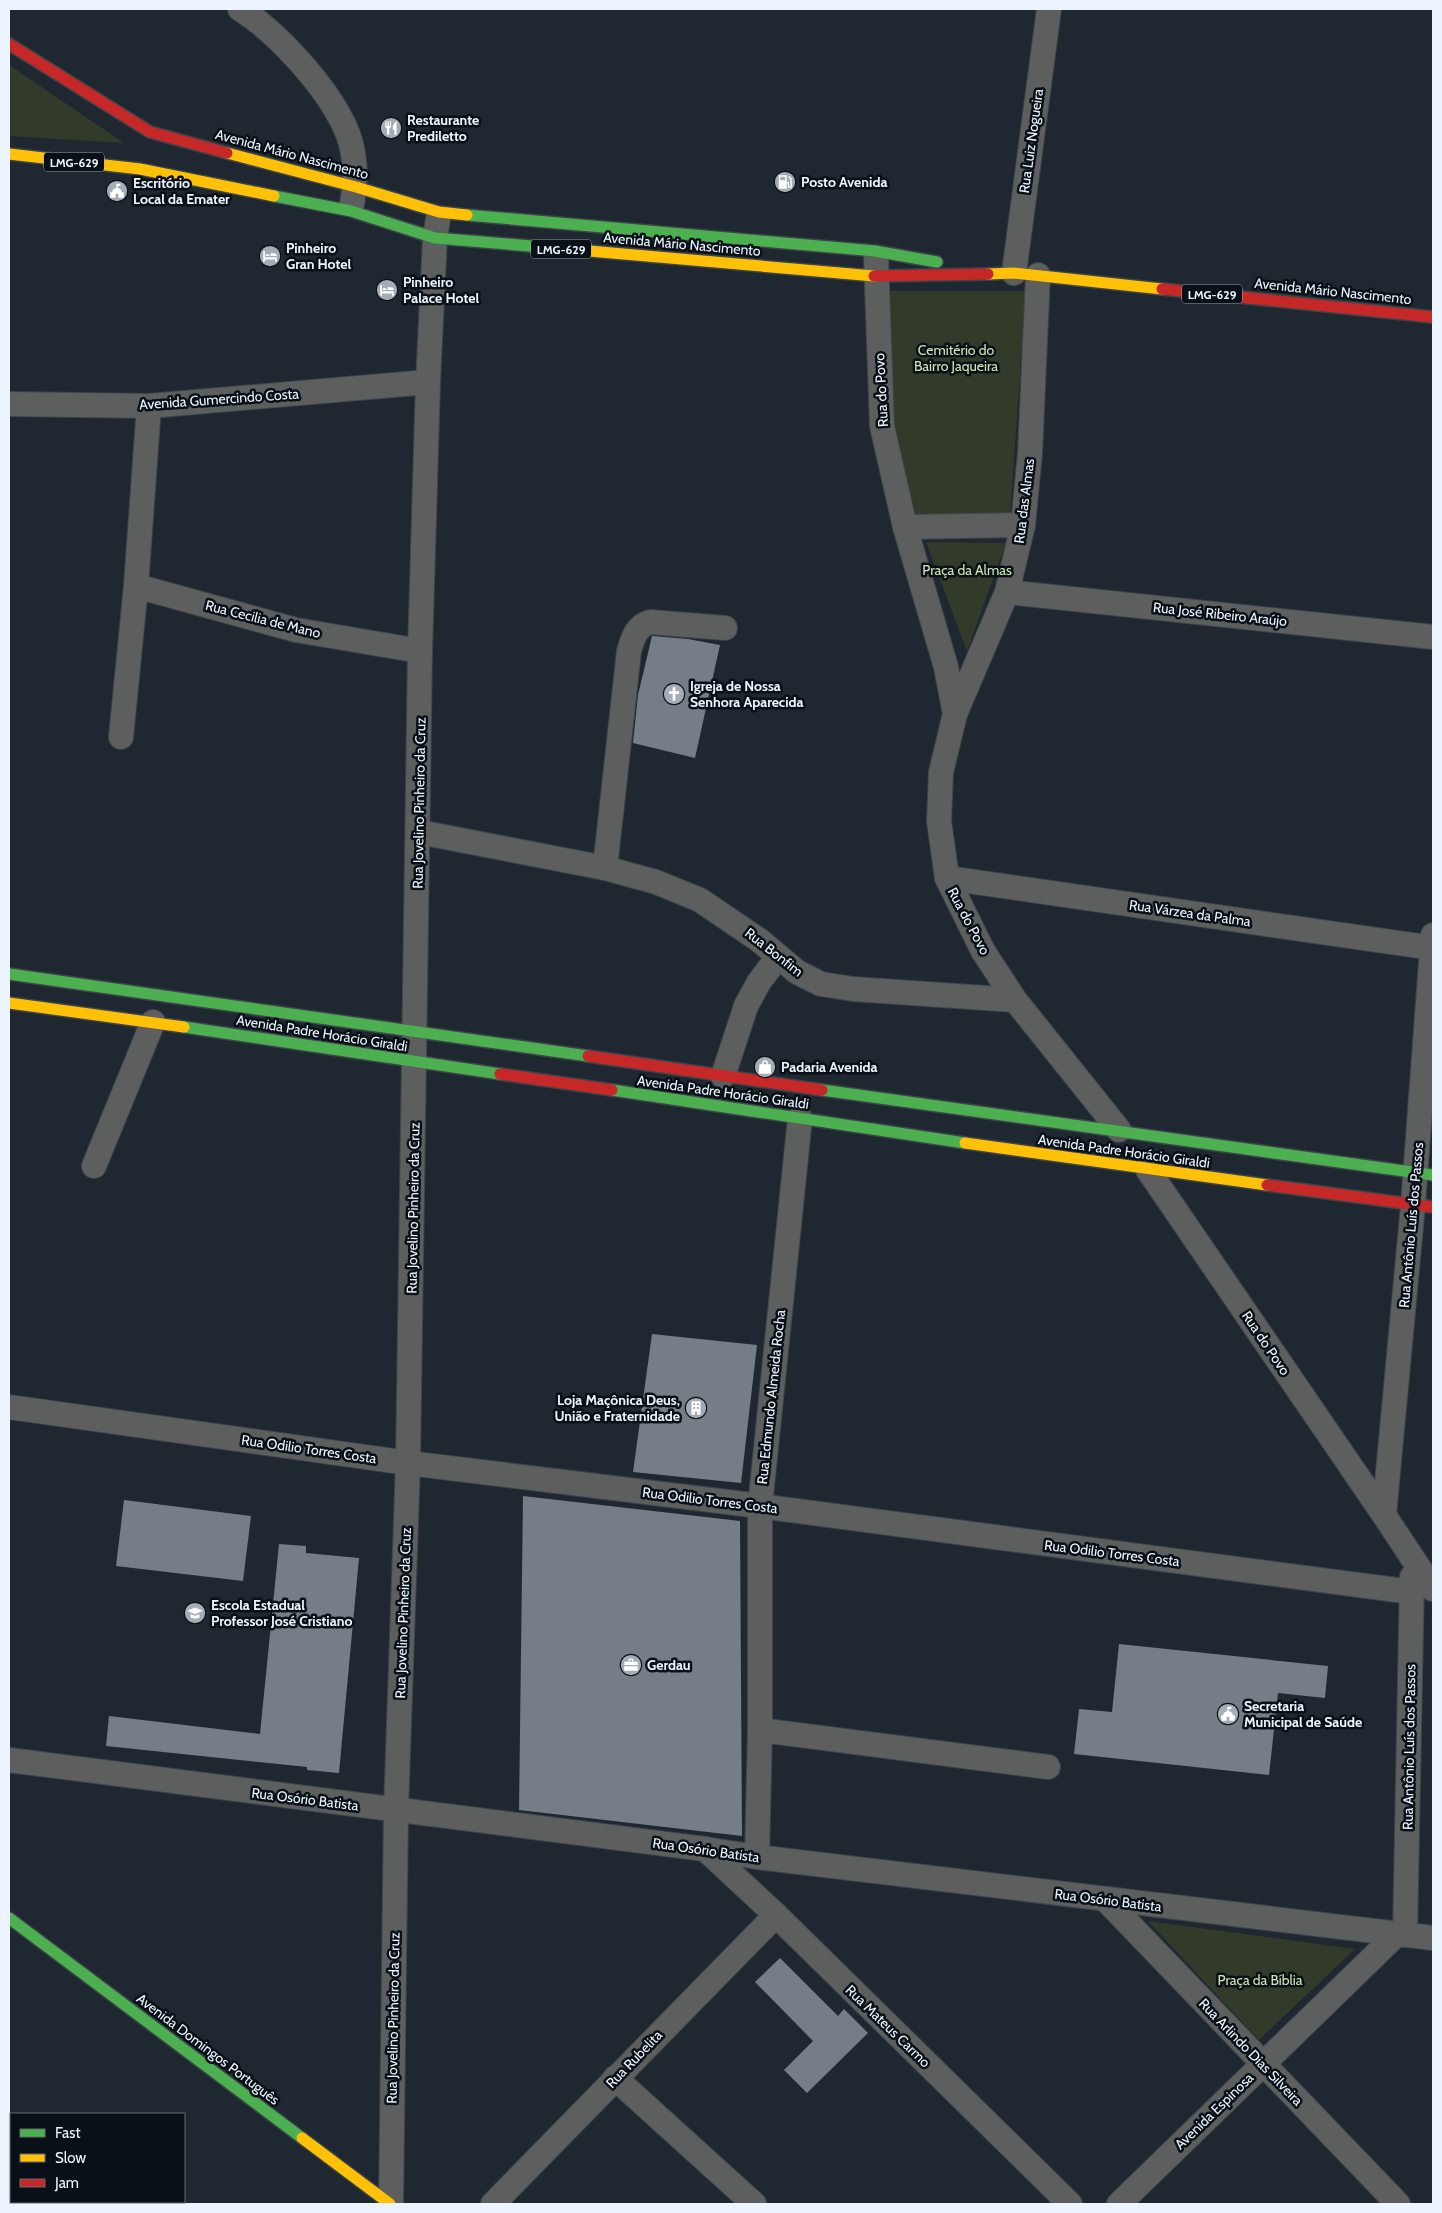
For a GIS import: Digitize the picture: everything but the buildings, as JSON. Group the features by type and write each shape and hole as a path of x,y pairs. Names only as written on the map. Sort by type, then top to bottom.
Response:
{"main road":[{"name":"Avenida Mário Nascimento","path":"9,44 149,136 356,187 439,212 876,251 1002,273 1433,317"},
{"name":"Avenida Mário Nascimento","path":"9,154 141,165 351,211 435,238 876,276 1002,273"},
{"name":"Avenida Padre Horácio Giraldi","path":"9,974 416,1030 723,1076 1424,1174"},
{"name":"Avenida Padre Horácio Giraldi","path":"9,1003 153,1022 1148,1170 1423,1206"},
{"name":"Avenida Domingos Português","path":"9,1918 390,2204"}],"street":[{"path":"240,9 283,43 316,82 345,126 353,155 356,187 351,211"},
{"name":"Rua Luiz Nogueira","path":"1002,273 1049,9"},
{"name":"Rua Jovelino Pinheiro da Cruz","path":"390,2204 396,1810 408,1463 416,1062 420,650 428,382 435,238 439,212"},
{"name":"Rua do Povo","path":"876,251 882,426 905,527 946,667 955,714 941,772 939,822 947,878 983,951 1015,1000 1119,1130"},
{"name":"Rua das Almas","path":"955,714 1008,592 1023,525 1030,453 1038,276"},
{"name":"Avenida Gumercindo Costa","path":"9,404 149,406 428,382"},
{"path":"121,736 136,586 149,406"},
{"path":"905,527 1023,525"},
{"name":"Rua Cecilia de Mano","path":"136,586 296,630 420,650"},
{"name":"Rua José Ribeiro Araújo","path":"1008,592 1433,637"},
{"path":"605,868 628,660 634,635 642,624 650,622 725,628"},
{"name":"Rua Bonfim","path":"419,832 605,868 656,882 700,900 738,923 797,972 821,984 853,989 1015,1000"},
{"name":"Rua Várzea da Palma","path":"947,878 1433,944"},
{"name":"Rua Antônio Luís dos Passos","path":"1384,1515 1423,1206 1433,944"},
{"path":"723,1076 746,1006 759,982 778,956"},
{"path":"94,1166 153,1022"},
{"name":"Rua Edmundo Almeida Rocha","path":"757,1857 760,1730 760,1506 800,1118"},
{"name":"Rua do Povo","path":"1148,1170 1413,1559"},
{"name":"Rua Odilio Torres Costa","path":"9,1407 408,1463 1423,1591"},
{"name":"Rua Antônio Luís dos Passos","path":"1400,1935 1423,1591 1413,1559"},
{"path":"760,1730 1048,1767"},
{"name":"Rua Osório Batista","path":"9,1760 757,1857 1433,1938"},
{"name":"Rua Mateus Carmo","path":"704,1849 776,1915 1070,2204"},
{"name":"Rua Arlindo Dias Silveira","path":"1106,1900 1398,2204"},
{"name":"Rua Rubelita","path":"493,2204 776,1915"},
{"name":"Avenida Espinosa","path":"1119,2204 1400,1935"},
{"path":"616,2078 754,2204"}],"green space":[{"path":"9,65 124,143 9,136"},
{"name":"Cemitério do Bairro Jaqueira","path":"887,291 1026,291 1010,515 917,516 895,464"},
{"name":"Praça da Almas","path":"926,542 1006,543 967,651"},
{"name":"Praça da Bíblia","path":"1148,1921 1355,1949 1259,2040"}],"traffic: fast":[{"path":"274,196 351,211 435,238 578,250"},
{"path":"467,215 875,251 937,262"},
{"path":"9,974 588,1056"},
{"path":"184,1027 500,1074"},
{"path":"612,1090 965,1143"},
{"path":"822,1090 1433,1175"},
{"path":"9,1918 302,2138"}],"traffic: slow":[{"path":"227,153 356,187 439,212 467,215"},
{"path":"9,154 140,169 274,196"},
{"path":"578,250 874,276"},
{"path":"988,274 1014,273 1162,289"},
{"path":"9,1003 184,1027"},
{"path":"965,1143 1267,1185"},
{"path":"302,2138 390,2204"}],"traffic: jam":[{"path":"9,44 150,132 227,153"},
{"path":"874,276 988,274"},
{"path":"1162,289 1433,317"},
{"path":"588,1056 822,1090"},
{"path":"500,1074 612,1090"},
{"path":"1267,1185 1433,1207"}],"place":[{"name":"Restaurante Prediletto","path":"391,128"},
{"name":"Posto Avenida","path":"785,182"},
{"name":"Escritório Local da Emater","path":"117,191"},
{"name":"Pinheiro Gran Hotel","path":"270,256"},
{"name":"Pinheiro Palace Hotel","path":"387,290"},
{"name":"Igreja de Nossa Senhora Aparecida","path":"674,694"},
{"name":"Padaria Avenida","path":"765,1067"},
{"name":"Loja Maçônica Deus, União e Fraternidade","path":"696,1408"},
{"name":"Escola Estadual Professor José Cristiano","path":"195,1613"},
{"name":"Gerdau","path":"631,1665"},
{"name":"Secretaria Municipal de Saúde","path":"1228,1714"}]}
